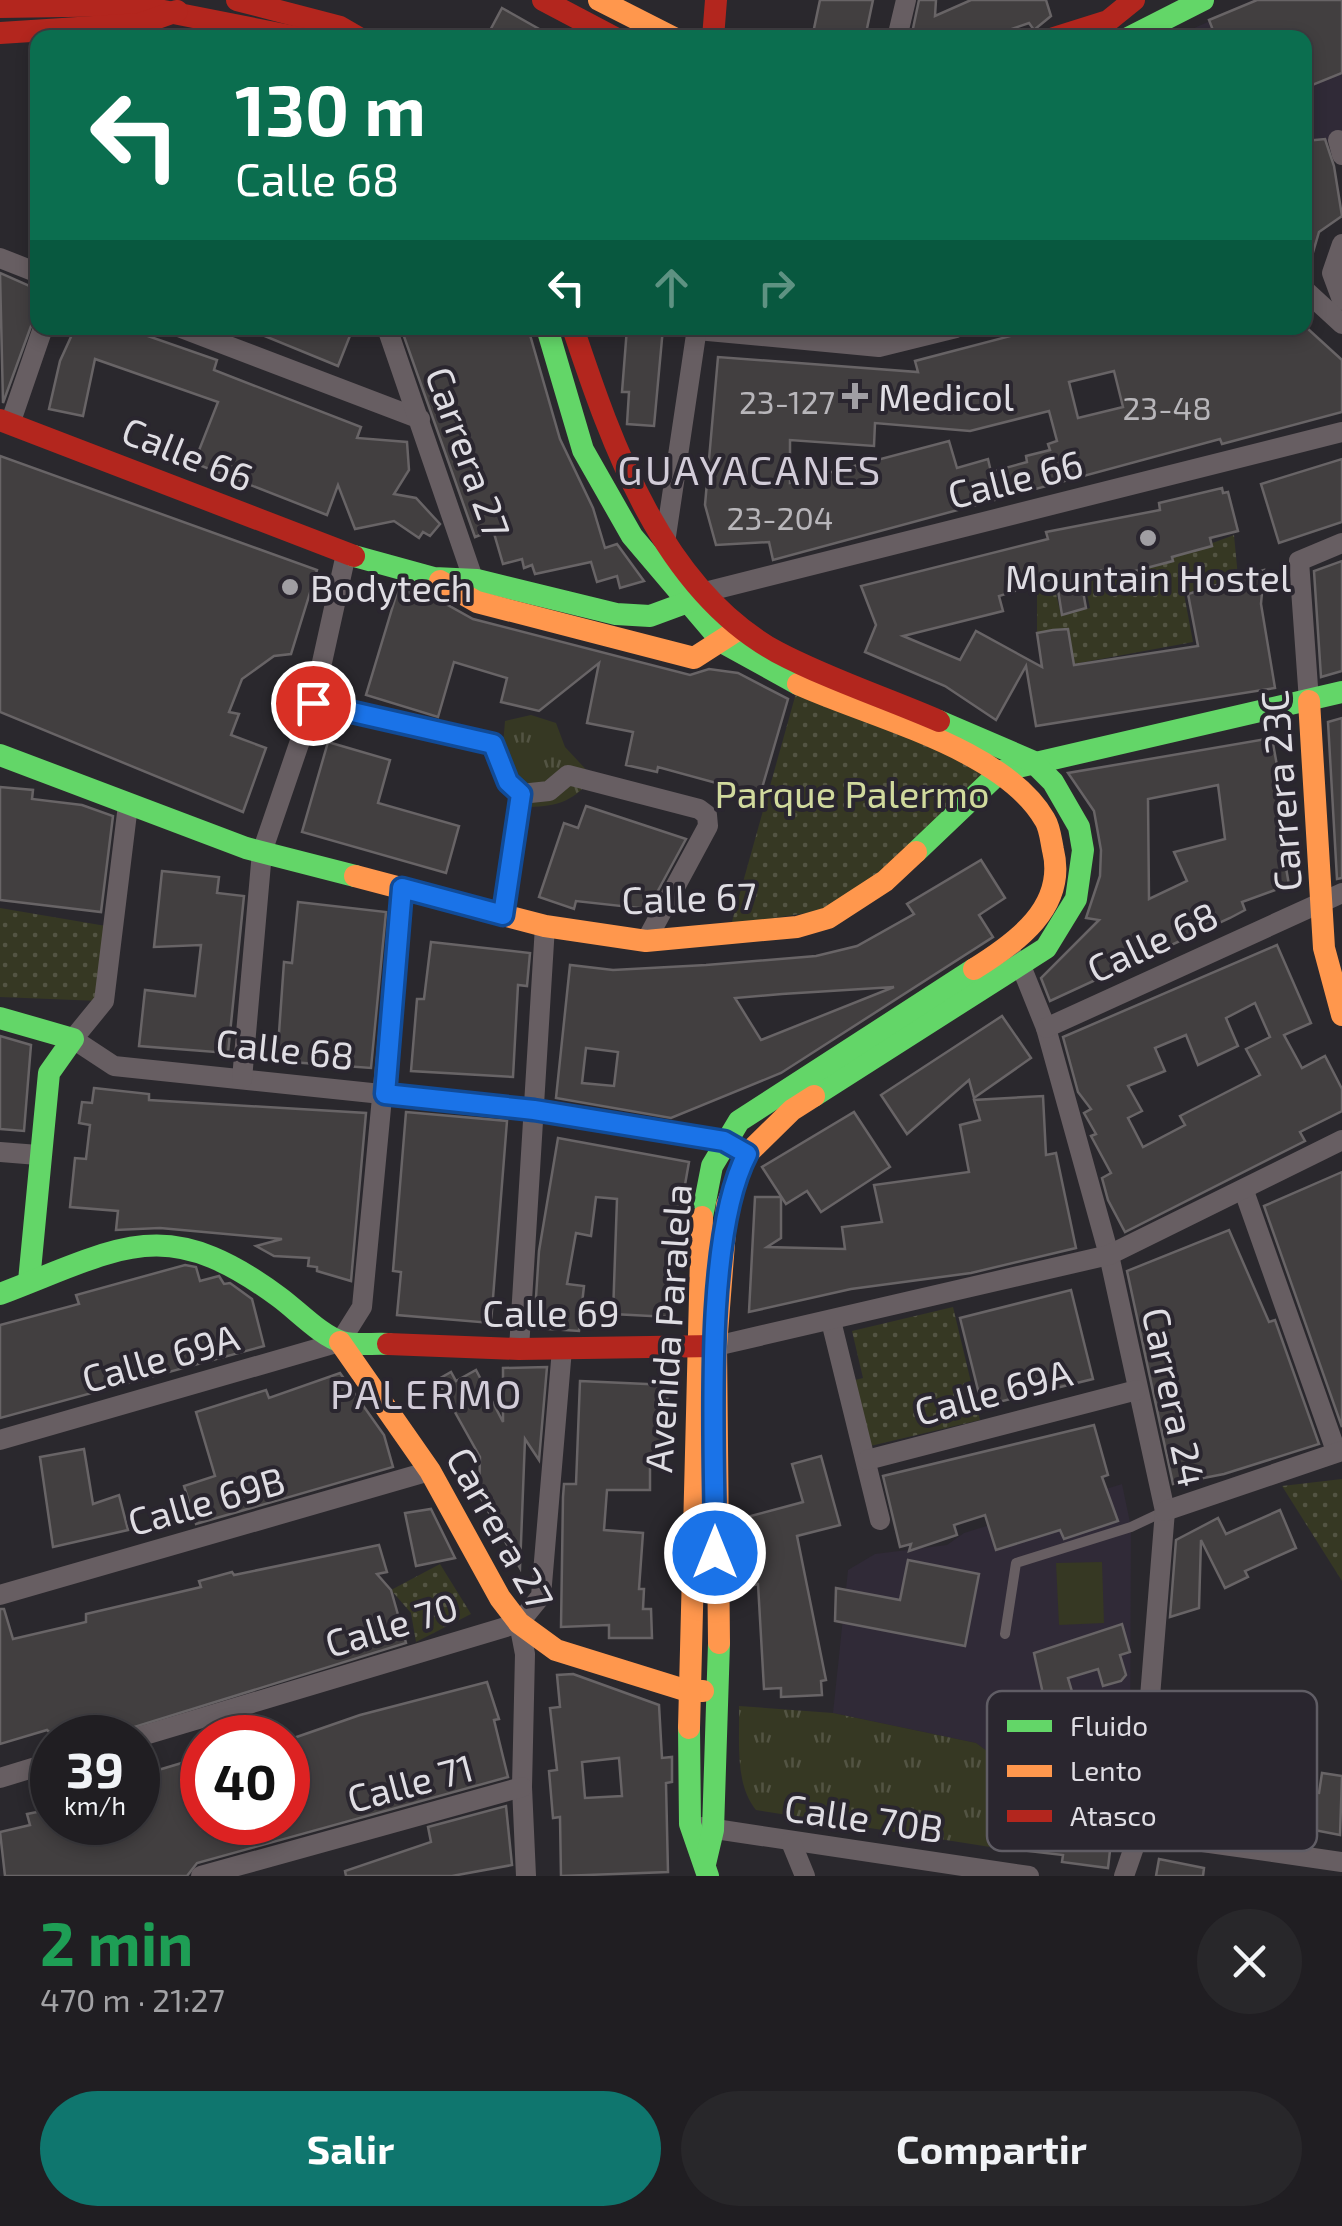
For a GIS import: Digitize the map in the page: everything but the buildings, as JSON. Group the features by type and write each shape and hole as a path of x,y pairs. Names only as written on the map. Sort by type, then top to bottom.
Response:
{"street":[{"path":"237,0 304,16 339,30"},
{"path":"543,0 600,30"},
{"path":"599,0 658,30"},
{"path":"714,30 716,0"},
{"path":"899,30 906,0"},
{"path":"1078,30 1108,20 1134,0"},
{"path":"1146,30 1203,0"},
{"path":"0,8 133,5 264,30"},
{"path":"47,30 140,24 178,11"},
{"path":"0,33 30,31"},
{"path":"1312,293 1338,292 1333,262 1342,244"},
{"path":"0,258 30,270"},
{"path":"1312,296 1342,324"},
{"name":"Calle 66","path":"40,335 6,420 346,554 694,658 731,635"},
{"path":"200,335 420,418"},
{"name":"Carrera 27","path":"390,335 477,591"},
{"name":"Avenida Paralela","path":"550,335 589,464 622,519 763,668 1000,772 1038,802 1053,830 1056,856 1054,889 1043,918 1014,958 792,1110 747,1154 728,1205 706,1347 688,1691 706,1871"},
{"name":"Avenida Paralela","path":"575,335 606,432 627,477 666,536 697,597"},
{"path":"666,536 696,335"},
{"path":"768,335 879,346 926,335"},
{"name":"Calle 66","path":"477,591 650,616 697,597 1342,432"},
{"name":"Carrera 23C","path":"1342,543 1299,561 1310,701 1333,896 1324,948 1342,1015"},
{"path":"242,1079 262,852 313,703 346,554"},
{"name":"Avenida Paralela","path":"702,1827 719,1691 702,1200 724,1141 739,1121 764,1102 1014,958 1046,948 1070,918 1080,885 1084,846 1076,814 1060,785 1032,761 850,679 731,635"},
{"name":"Calle 67","path":"0,756 262,852 546,926 646,941 797,927 828,918 885,881 1000,772 1032,761 1342,692"},
{"path":"313,703 493,744 508,782 521,794 549,791 568,775 699,808 707,816 708,826 646,941"},
{"path":"503,915 521,794"},
{"path":"29,1281 38,1156 49,1073 104,1001 128,805"},
{"path":"0,1294 119,1248 159,1245 198,1249 233,1263 340,1342 362,1307 402,888"},
{"name":"Calle 68","path":"1046,1028 1333,896"},
{"path":"519,1349 546,926"},
{"name":"Carrera 24","path":"1014,958 1046,1028 1109,1254 1164,1512 1150,1691"},
{"name":"Calle 68","path":"0,1018 73,1040 114,1066 534,1110 724,1141 747,1154"},
{"name":"Calle 69","path":"340,1342 519,1349 706,1347 831,1322 1109,1254 1342,1140"},
{"path":"0,1152 38,1156"},
{"path":"1164,1512 1339,1451 1244,1191"},
{"path":"831,1322 880,1520"},
{"name":"Carrera 27","path":"340,1342 430,1470 500,1598 519,1623 526,1654 522,1787 526,1876"},
{"name":"Calle 69A","path":"0,1440 340,1342"},
{"path":"562,1349 541,1596 519,1623 556,1650 688,1691 719,1691"},
{"name":"Calle 69A","path":"867,1460 1137,1390"},
{"name":"Calle 69B","path":"0,1594 430,1470"},
{"name":"Calle 70","path":"160,1731 519,1623"},
{"path":"0,1778 30,1769"},
{"name":"Calle 71","path":"201,1876 522,1787"},
{"name":"Calle 70B","path":"702,1827 1028,1876"},
{"path":"802,1843 805,1876"},
{"path":"802,1843 813,1876"},
{"name":"Carrera 24","path":"1124,1876 1133,1851"},
{"path":"1265,1851 1342,1862"}],"lane":[{"path":"1004,1634 1016,1563 1131,1527 1164,1512"}],"shaded area":[{"path":"1257,0 1342,0 1342,140 1312,141 1312,30 1190,30"},
{"path":"1122,1484 1131,1527 1130,1691 987,1691 987,1751 976,1743 833,1713 848,1570 875,1554 947,1545 964,1533"}],"green space":[{"path":"1234,535 1238,577 1184,594 1193,642 1074,664 1068,629 1037,633 1037,593 1055,589 1061,615 1090,608 1084,580 1137,571"},
{"name":"Parque Palermo","path":"800,679 1001,771 890,868 825,910 731,925"},
{"path":"531,715 556,723 565,747 593,777 572,797 529,807 512,789 503,758 505,721"},
{"path":"0,908 106,926 100,1001 0,997"},
{"path":"953,1307 980,1420 862,1448 847,1382 863,1378 852,1331"},
{"path":"1342,1479 1342,1581 1282,1486"},
{"path":"1102,1562 1104,1623 1059,1625 1056,1563"},
{"path":"440,1564 471,1614 416,1642 411,1613 391,1590"},
{"path":"739,1706 833,1713 976,1743 987,1751 987,1846 756,1810 744,1787"}],"traffic: fast":[{"path":"1144,30 1203,0"},
{"path":"549,335 583,450 632,536 722,642 798,684"},
{"path":"354,556 434,578 477,580 616,614 650,616 688,602"},
{"path":"916,852 1001,771 1342,692"},
{"path":"814,1096 1046,948 1076,899 1083,850 1079,827 1053,782 1032,761 939,721"},
{"path":"0,755 246,848 355,876"},
{"path":"702,1217 712,1166 739,1121 974,969"},
{"path":"0,1018 73,1039 49,1073 29,1281"},
{"path":"0,1294 111,1252 142,1246 172,1247 204,1254 239,1271 334,1339 353,1344 388,1344"},
{"path":"705,1864 713,1830 719,1643"},
{"path":"689,1728 690,1824 708,1876"}],"traffic: slow":[{"path":"599,0 658,30"},
{"path":"440,581 477,602 694,658 736,631"},
{"path":"798,684 968,754 1026,795 1045,820 1055,870 1045,906 1021,935 974,969"},
{"path":"1309,701 1324,948 1342,1015"},
{"path":"355,876 545,926 646,941 797,927 828,918 885,881 916,852"},
{"path":"719,1643 716,1346 727,1205 747,1154 792,1110 814,1096"},
{"path":"689,1728 702,1217"},
{"path":"340,1342 430,1471 500,1598 519,1623 556,1650 688,1691 703,1691"}],"traffic: jam":[{"path":"237,0 345,30"},
{"path":"543,0 600,30"},
{"path":"714,30 716,0"},
{"path":"1079,30 1108,21 1134,0"},
{"path":"0,7 133,5 260,30"},
{"path":"47,30 140,24 177,11"},
{"path":"0,33 30,31"},
{"path":"575,335 605,419 646,510 672,553 702,591 737,625 777,652 939,721"},
{"path":"0,420 354,556"},
{"path":"388,1344 519,1349 714,1346"}],"place":[{"name":"Medicol","path":"855,396"},
{"name":"Mountain Hostel","path":"1148,538"},
{"name":"Bodytech","path":"290,587"}],"district":[{"name":"GUAYACANES","path":"750,469"},
{"name":"PALERMO","path":"427,1393"}],"route":[{"path":"313,703 493,744 508,782 521,794 503,915 402,888 385,1094 534,1110 724,1141 747,1154 728,1205 716,1346 715,1553"}]}
